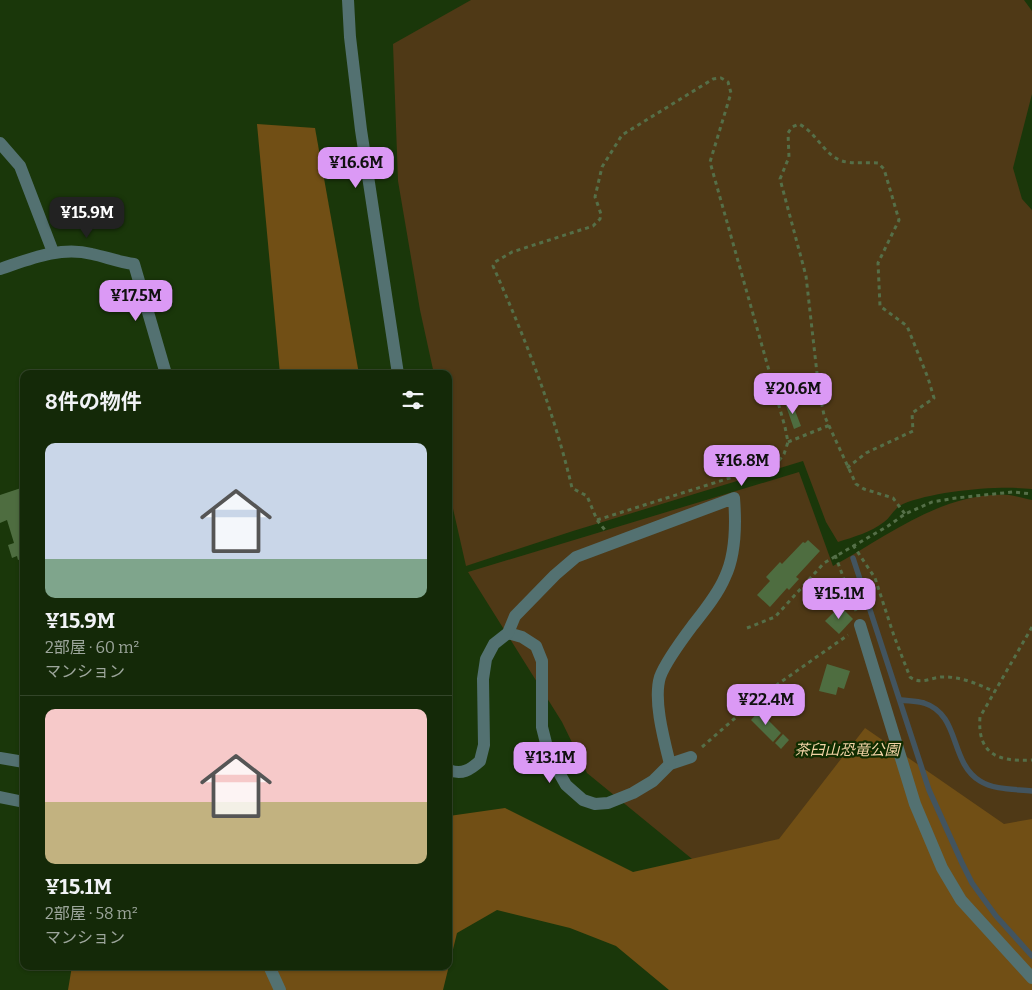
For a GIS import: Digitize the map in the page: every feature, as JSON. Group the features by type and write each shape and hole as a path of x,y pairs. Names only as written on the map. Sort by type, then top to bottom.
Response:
{"street":[{"path":"348,0 350,37 361,130 397,370"},
{"path":"0,143 20,166 53,252"},
{"path":"0,269 53,252 91,254 114,261 134,264 165,370"},
{"path":"452,771 458,773 469,770 480,761 484,745 482,679 486,659 494,644 508,633 515,616 555,575 576,557 734,498 736,520 733,546 726,577 702,614 684,636 660,676 658,689 660,708 670,764"},
{"path":"860,626 915,804 942,868 961,900 1032,978"},
{"path":"508,633 522,637 536,646 542,661 542,726 549,755 566,785 583,800 594,804 608,802 633,793 653,781 670,764 691,757"},
{"path":"0,758 20,761"},
{"path":"0,797 20,801"},
{"path":"272,970 280,990"}],"path":[{"path":"597,520 776,462 784,454 788,442 776,393 710,162 731,93 728,82 722,78 713,79 622,135 602,167 595,197 601,214 600,220 593,226 512,252 494,262 493,266 515,314 560,436 572,488 587,496 597,520 614,542"},
{"path":"847,468 866,453 913,431 912,412 934,398 908,326 880,306 878,263 899,220 884,169 878,163 842,160 832,156 808,128 799,124 792,127 788,133 789,157 780,179 806,276 819,391 824,415 830,425 847,468 856,484 864,489 893,498 905,514"},
{"path":"788,442 830,425"},
{"path":"747,628 775,616 824,563 835,555 888,526 905,514 932,502 956,498 1013,492 1032,494"},
{"path":"854,545 876,578 894,636 910,677 919,681 940,677 958,678 995,692"},
{"path":"691,757 758,698 833,647 860,626 844,574 835,555"},
{"path":"1032,627 980,717 979,730 984,744 990,752 1003,759 1032,760"}],"green space":[{"path":"471,0 1024,0 1032,11 1032,94 1013,168 1022,199 1032,210 1032,489 967,490 916,499 900,506 874,529 838,542 826,522 803,461 573,531 466,566 452,504 452,370 433,370 420,310 398,181 393,44"},
{"name":"茶臼山恐竜公園","path":"799,472 833,566 895,529 939,508 961,500 1009,495 1032,500 1032,990 697,863 587,773 562,722 468,572"}],"shaded area":[{"path":"257,124 315,128 358,370 280,370"},
{"path":"865,728 1004,824 1032,819 1032,990 669,990 616,946 570,928 497,910 457,933 452,954 452,816 505,808 633,872 779,839"},
{"path":"71,970 448,970 443,990 68,990"}],"building":[{"path":"791,400 801,426 794,429 785,403"},
{"path":"20,488 20,559 18,560 17,556 12,558 8,545 14,543 7,520 0,523 0,495"},
{"path":"808,540 820,551 796,577 799,579 789,590 787,588 770,607 757,595 770,581 766,577 780,562 782,564 803,542 805,543"},
{"path":"840,606 853,619 839,634 825,621"},
{"path":"827,664 850,671 844,689 838,687 836,695 819,691"},
{"path":"759,711 781,733 773,742 751,720"},
{"path":"783,734 789,740 781,749 775,743"}],"waterway":[{"path":"853,558 929,790 972,883 996,916 1032,956"},
{"path":"901,700 924,703 936,709 950,728 963,762 970,773 980,781 998,788 1032,791"}]}
